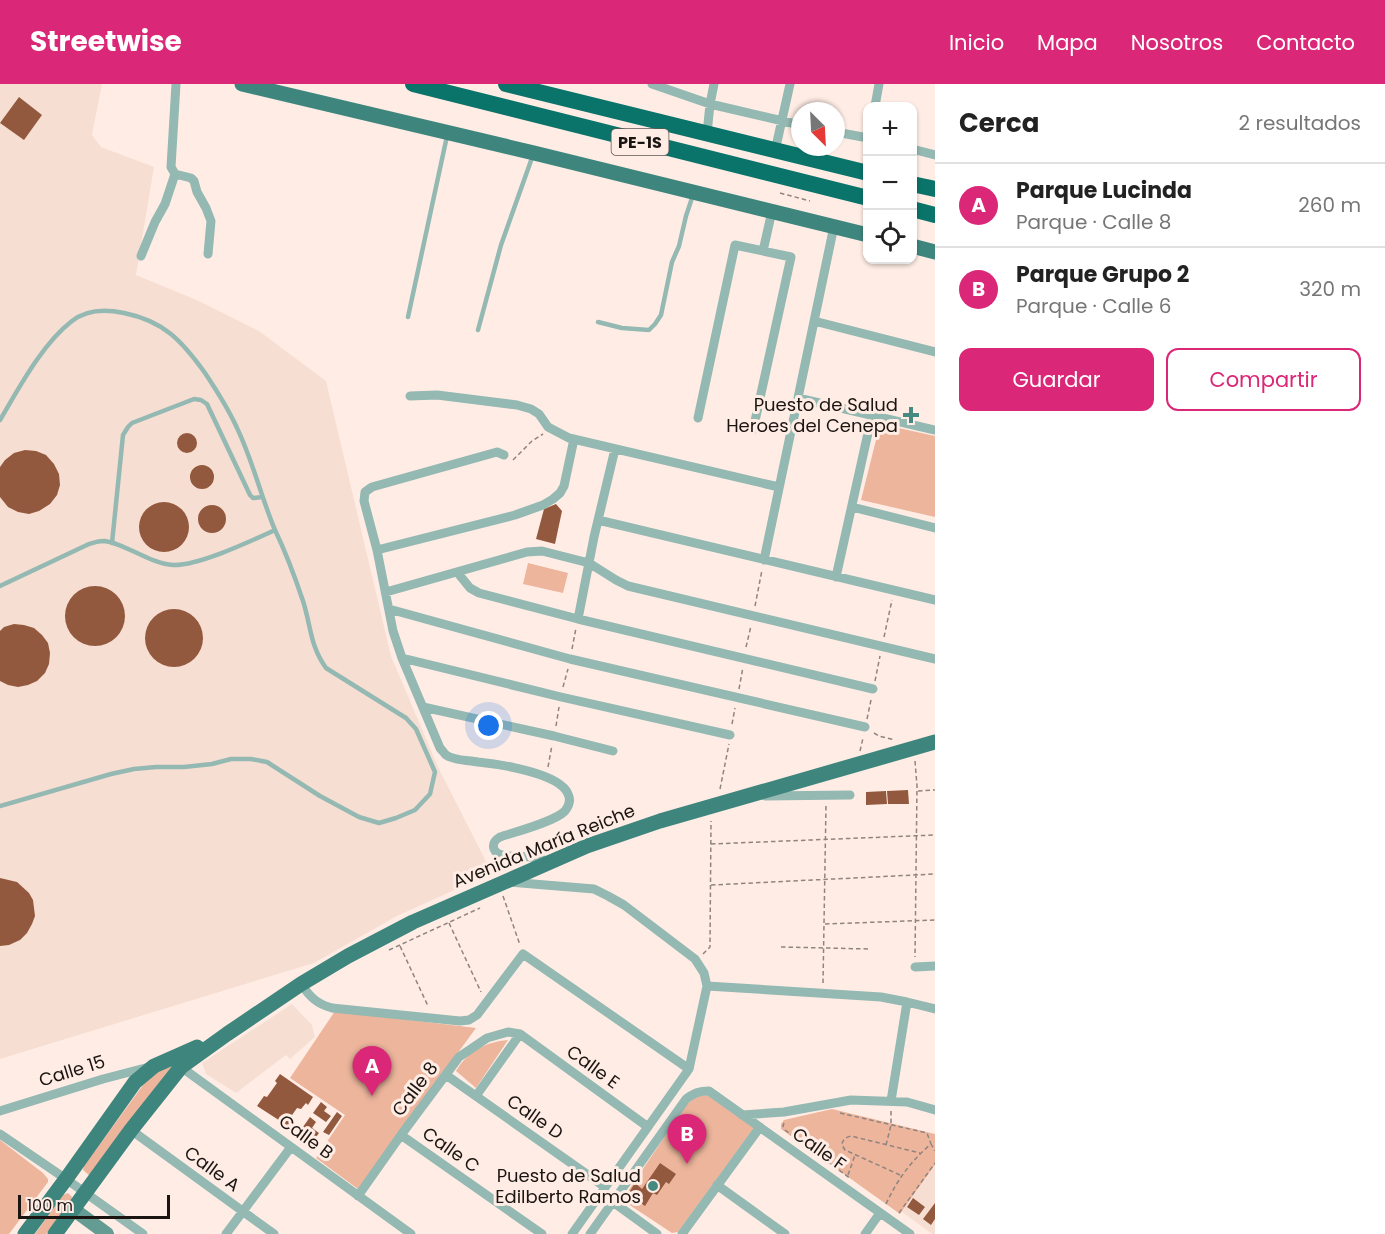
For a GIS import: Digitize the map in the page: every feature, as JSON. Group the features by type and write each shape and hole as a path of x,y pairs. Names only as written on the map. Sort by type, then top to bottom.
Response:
{"highway":[{"name":"PE-1S","path":"413,84 863,197"},
{"name":"PE-1S","path":"506,84 863,172"},
{"path":"917,185 935,189"},
{"path":"916,210 935,215"}],"main road":[{"path":"242,84 863,234"},
{"path":"917,247 935,252"},
{"name":"Avenida María Reiche","path":"55,1234 130,1130 180,1067 301,984 348,957 413,922 550,862 621,834 935,742"},
{"name":"Avenida María Reiche","path":"25,1234 135,1082 154,1066 227,1034"},
{"path":"73,1209 107,1234"}],"street":[{"path":"176,84 171,167 175,174 191,178 206,208 211,221 208,254"},
{"path":"652,84 710,104 791,123"},
{"path":"707,134 714,84"},
{"path":"775,151 790,84"},
{"path":"876,102 879,84"},
{"path":"845,134 863,137"},
{"path":"917,150 935,154"},
{"path":"141,256 165,204 175,174"},
{"path":"764,251 772,211"},
{"path":"764,560 834,226"},
{"path":"698,418 735,245 764,251 791,257 753,430"},
{"path":"814,321 935,352"},
{"path":"410,396 437,395 517,405 539,414 548,427 569,438 779,487"},
{"path":"798,398 935,429"},
{"path":"836,577 872,415"},
{"path":"377,550 515,515 543,505 560,493 564,486 574,439"},
{"path":"578,619 615,449"},
{"path":"504,455 497,452 372,488 365,492 364,501 377,550 393,631 440,748 447,755 455,758 516,768 547,777 564,787 569,795 569,803 564,812 553,819 500,837 494,842 495,852 501,856 530,856 550,862"},
{"path":"852,507 935,528"},
{"path":"598,520 935,600"},
{"path":"386,592 527,552 542,551 589,563 628,586 935,659"},
{"path":"457,572 470,588 479,592 578,619 873,689"},
{"path":"389,609 570,659 865,727"},
{"path":"402,658 561,698 730,735"},
{"path":"423,707 613,751"},
{"path":"747,796 850,795"},
{"path":"507,882 594,890 608,896 624,905 695,959 704,973 707,986 689,1069 572,1234"},
{"path":"301,984 310,996 322,1005 332,1008 469,1020 477,1015 486,1004 523,954 689,1069"},
{"path":"915,967 935,966"},
{"path":"707,986 881,997 935,1010"},
{"path":"891,1101 907,1002"},
{"name":"Calle 8","path":"358,1196 459,1057 487,1038 508,1032 520,1034"},
{"path":"476,1096 520,1034"},
{"name":"Calle E","path":"520,1034 648,1127"},
{"name":"Calle 15","path":"0,1111 103,1079 154,1066"},
{"name":"Calle B","path":"180,1067 411,1234"},
{"name":"Calle D","path":"446,1075 605,1186"},
{"name":"Calle F","path":"613,1202 686,1099 694,1092 709,1091 883,1209 910,1234"},
{"path":"742,1115 784,1112 851,1100 907,1102 935,1110"},
{"path":"682,1234 760,1127"},
{"name":"Calle A","path":"130,1130 274,1234"},
{"path":"0,1134 143,1234"},
{"name":"Calle C","path":"401,1135 542,1234"},
{"path":"226,1234 291,1146"},
{"path":"717,1185 785,1234"},
{"path":"590,1234 613,1202 657,1234"},
{"path":"865,1234 883,1209"}],"lane":[{"path":"408,316 448,133"},
{"path":"478,330 501,245 534,153"},
{"path":"598,322 622,328 649,330 655,324 661,315 672,262 679,246 694,192"},
{"path":"0,420 24,378 51,341 72,320 93,311 111,310 137,315 157,323 176,337 201,368 238,429 304,603 314,648 320,659 326,668 406,718 416,729 435,772 430,794 415,810 379,823 359,817 320,796 267,762 251,759 231,759 184,767 134,769 0,806"},
{"path":"112,543 125,431 132,423 194,399 207,404 250,495 253,498 262,497"},
{"path":"0,586 89,544 101,541 173,565 195,562 275,530"}],"path":[{"path":"780,193 810,201"},
{"path":"507,465 532,441 552,429"},
{"path":"717,805 764,560"},
{"path":"858,765 894,590"},
{"path":"865,727 879,736 900,741 909,750 910,760 915,759 915,967"},
{"path":"916,791 935,790"},
{"path":"823,993 826,795"},
{"path":"700,809 701,818 711,818 710,947"},
{"path":"711,844 935,835"},
{"path":"711,885 935,874"},
{"path":"507,882 502,897 523,954"},
{"path":"389,950 481,907"},
{"path":"824,924 935,920"},
{"path":"449,922 486,1004"},
{"path":"399,945 434,1018"},
{"path":"781,947 868,949"},
{"path":"886,1144 891,1125 891,1101"},
{"path":"840,1113 927,1133 935,1151"},
{"path":"786,1120 783,1124 784,1130 857,1184"},
{"path":"901,1176 843,1148 843,1140 848,1136 921,1153"},
{"path":"931,1144 901,1176 883,1209 899,1214 935,1164"},
{"path":"847,1176 855,1155"}],"shaded area":[{"path":"0,84 102,84 92,135 101,147 154,167 136,275 199,301 259,331 326,381 391,656 438,767 492,873 397,916 314,963 0,1059"},
{"path":"880,424 935,436 935,517 861,500"},
{"path":"528,563 568,573 563,593 523,584"},
{"path":"292,1004 312,1025 315,1037 290,1059 286,1055 236,1093 206,1074 202,1063"},
{"path":"335,1011 476,1028 358,1189 316,1158 345,1115 290,1078"},
{"path":"508,1040 476,1088 456,1071 466,1058 478,1049 485,1045"},
{"path":"177,1063 93,1173 89,1175 83,1170 84,1166 146,1081 163,1067"},
{"path":"702,1095 709,1096 754,1128 678,1232 672,1233 622,1200 686,1105"},
{"path":"832,1109 935,1134 935,1165 900,1214 781,1129 784,1120"},
{"path":"0,1140 48,1179 9,1234 0,1234"},
{"path":"935,1166 935,1234 932,1234 902,1212"},
{"path":"68,1193 72,1197 71,1201 46,1234 35,1234 63,1195"}],"building":[{"path":"19,97 42,115 24,140 0,123"},
{"path":"187,433 194,436 197,443 194,450 187,453 180,450 177,443 180,436"},
{"path":"25,450 46,455 59,474 60,485 57,495 50,504 29,514 8,507 0,497 0,467 14,453"},
{"path":"202,465 210,469 214,477 210,485 202,489 194,485 190,477 194,469"},
{"path":"159,502 169,502 182,509 189,522 189,532 182,545 169,552 159,552 150,548 143,541 139,532 139,522 143,513 150,506"},
{"path":"556,504 562,511 555,544 536,539 544,509"},
{"path":"212,505 222,509 226,519 222,529 212,533 202,529 198,519 202,509"},
{"path":"95,586 112,591 120,599 125,616 120,633 112,641 95,646 78,641 70,633 65,616 70,599 78,591"},
{"path":"174,609 185,611 198,622 203,638 201,649 190,662 174,667 163,665 150,654 145,638 147,627 158,614"},
{"path":"14,624 34,628 48,643 50,653 45,673 37,681 18,687 0,681 0,631"},
{"path":"908,790 909,804 888,804 887,791"},
{"path":"886,791 887,804 866,805 866,792"},
{"path":"0,878 17,882 29,893 33,900 35,916 27,933 20,940 0,946"},
{"path":"280,1074 313,1097 308,1105 306,1103 301,1109 297,1108 288,1126 257,1106 264,1096 267,1097 277,1083 275,1081"},
{"path":"321,1102 327,1107 324,1111 331,1116 326,1122 313,1113"},
{"path":"337,1112 342,1116 329,1135 323,1132"},
{"path":"310,1117 316,1122 312,1128 319,1133 311,1144 298,1134"},
{"name":"Puesto de Salud Edilberto Ramos","path":"660,1163 676,1174 669,1184 666,1182 657,1195 653,1193 645,1206 628,1194 635,1183 642,1189"},
{"path":"913,1198 925,1207 919,1215 907,1207"},
{"path":"935,1203 935,1219 931,1225 923,1219"}],"place":[{"name":"Puesto de Salud Heroes del Cenepa","path":"911,415"},
{"name":"Parque Lucinda","path":"372,1096"},
{"name":"Parque Grupo 2","path":"687,1164"},
{"name":"Puesto de Salud Edilberto Ramos","path":"653,1186"}]}
